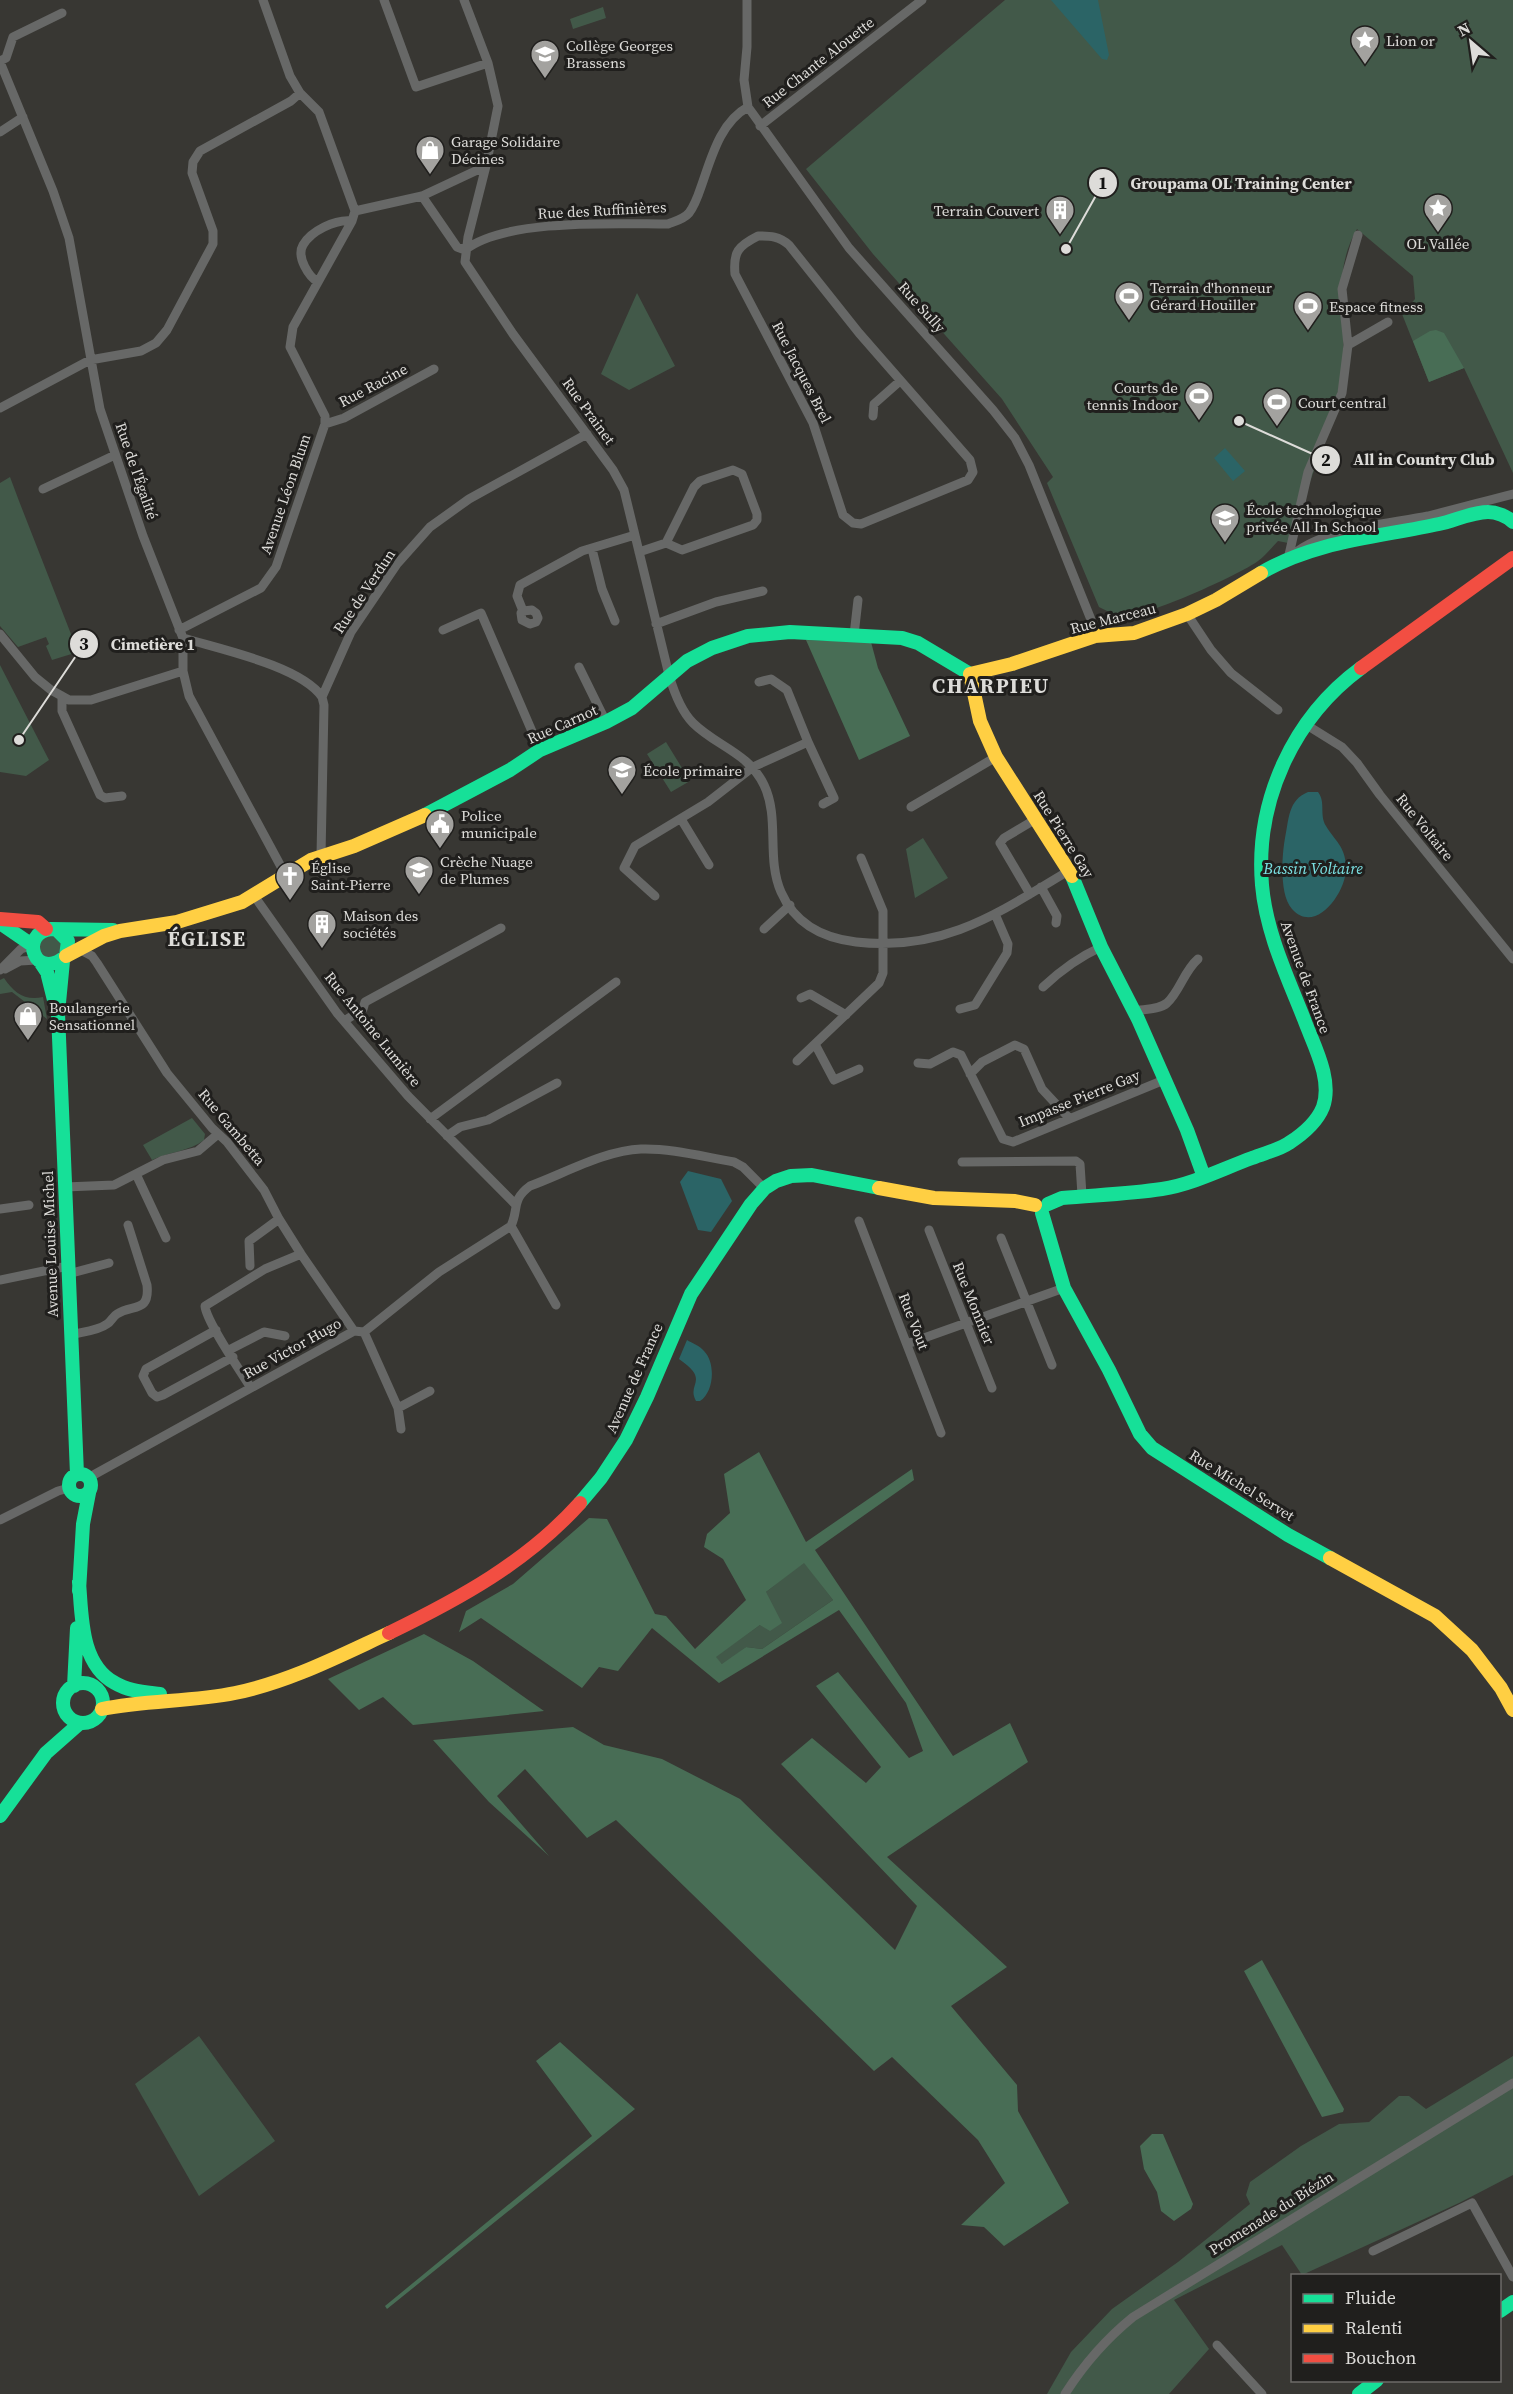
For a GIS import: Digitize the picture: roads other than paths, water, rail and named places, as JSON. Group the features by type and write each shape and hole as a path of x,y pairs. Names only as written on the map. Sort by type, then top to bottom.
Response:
{"street":[{"path":"263,0 290,76 300,93 319,112 353,216"},
{"path":"384,0 416,87 488,63"},
{"path":"464,0 488,63 498,106 465,250"},
{"name":"Rue Sully","path":"747,0 744,80 748,107 849,248 993,410 1015,438 1039,488 1094,627 1095,636"},
{"name":"Rue Chante Alouette","path":"760,126 922,0"},
{"path":"0,61 6,58 13,37 62,13"},
{"name":"Rue de l'Égalité","path":"0,61 53,190 69,238 100,409 181,634 183,671 189,696 285,874"},
{"path":"0,408 90,360 141,351 156,343 167,330 213,244 213,231 192,173 193,162 200,151 291,101 300,93"},
{"name":"Rue des Ruffinières","path":"465,250 475,243 490,238 552,225 668,224 678,221 689,212 696,201 711,158 729,123 739,112 748,107"},
{"path":"0,132 22,117"},
{"path":"318,282 308,273 301,251 303,246 324,227 422,196 486,166"},
{"name":"Rue Prainet","path":"422,196 457,247 465,250 465,262 513,334 613,470 624,490 669,675 678,701 694,724 746,759 753,767"},
{"name":"Avenue Léon Blum","path":"181,634 261,588 276,567 326,424 325,416 290,347 293,327 353,216"},
{"name":"Rue Jacques Brel","path":"758,236 783,239 900,381 970,459 973,472 968,480 861,524 853,523 843,515 813,423 735,274 734,259 742,243 758,236"},
{"path":"1288,559 1308,472 1342,393 1348,345 1342,289 1358,236"},
{"path":"1348,345 1388,322"},
{"name":"Rue Racine","path":"326,424 344,418 434,369"},
{"path":"873,416 874,404 900,381"},
{"name":"Rue de Verdun","path":"321,856 324,705 322,697 351,632 397,564 430,527 469,498 587,434"},
{"path":"43,489 115,455"},
{"path":"639,552 666,543 682,550 753,525 757,520 757,514 742,474 733,470 700,481 694,488 666,543"},
{"name":"Rue Marceau","path":"1288,559 1298,549 1315,540 1427,516 1513,494"},
{"name":"Rue Marceau","path":"970,674 1012,664 1095,636 1134,633 1187,614 1288,559 1344,542 1488,512 1508,517 1513,522"},
{"path":"523,611 517,596 520,585 582,551 635,535"},
{"path":"592,549 602,589 615,621"},
{"name":"Avenue de France","path":"102,1702 234,1694 291,1677 396,1629 481,1585 532,1549 586,1497 618,1452 645,1401 687,1302 711,1263 765,1189 784,1177 796,1174 812,1175 934,1198 1015,1201 1042,1207 1062,1198 1162,1189 1185,1184 1296,1139 1311,1127 1323,1106 1325,1083 1319,1060 1272,936 1261,875 1262,835 1274,784 1290,747 1305,724 1344,681 1513,558"},
{"path":"656,624 716,602 763,591"},
{"path":"854,635 858,600"},
{"path":"443,630 481,614 540,750"},
{"path":"1187,614 1211,650 1231,673 1278,710"},
{"name":"Rue Carnot","path":"120,931 186,920 255,897 285,874 321,856 354,846 456,801 540,750 606,722 632,708 687,661 712,648 748,636 790,632 902,638 918,643 970,674"},
{"path":"0,634 35,677 51,690 69,700 91,700 183,671"},
{"path":"181,634 274,666 316,689 322,697"},
{"path":"579,667 606,722"},
{"name":"Rue Pierre Gay","path":"970,674 980,721 996,757 1070,870 1101,947 1134,1011 1187,1130 1204,1177"},
{"path":"759,682 771,680 787,690 834,798 823,804"},
{"path":"62,696 62,711 100,795 105,798 122,796"},
{"name":"Rue Voltaire","path":"1305,724 1342,747 1357,763 1380,795 1513,959"},
{"path":"655,896 624,868 635,846 708,802 753,767 808,742"},
{"path":"911,807 996,757"},
{"path":"753,767 765,785 771,807 773,858 781,891 798,919 815,931 840,940 884,944 920,942 943,937 995,914 1070,870"},
{"path":"681,819 709,865"},
{"path":"1030,894 1000,843 1004,838 1036,819"},
{"path":"797,1061 879,983 883,973 883,911 861,858"},
{"path":"1041,887 1057,916 1056,923"},
{"name":"Rue Antoine Lumière","path":"255,897 344,1021 430,1119 515,1204"},
{"path":"764,929 790,905"},
{"path":"960,1009 975,1005 1007,953 1008,944 995,914"},
{"path":"0,922 38,922 52,929 68,941 65,958"},
{"path":"0,922 32,945 39,961"},
{"path":"0,922 12,940 14,955"},
{"path":"344,1021 363,1009 365,1002 501,928"},
{"path":"0,971 21,949 32,945 37,934 52,929 120,931"},
{"path":"0,971 20,961 39,961 52,965 104,936 120,931"},
{"path":"1043,987 1083,956 1101,947"},
{"name":"Rue Gambetta","path":"79,949 92,956 167,1073 227,1142 264,1190 301,1254 359,1331 393,1403 398,1408 401,1429"},
{"name":"Avenue Louise Michel","path":"65,958 58,1013 70,1335 82,1476 91,1484 77,1492 83,1524 79,1582"},
{"path":"1134,1011 1160,1007 1167,1003 1191,965 1198,959"},
{"name":"Avenue Louise Michel","path":"39,961 47,972 58,1013"},
{"path":"430,1119 616,982"},
{"path":"801,998 810,994 846,1016"},
{"path":"815,1044 834,1080 859,1069"},
{"path":"970,1074 982,1062 1015,1045 1024,1049 1042,1089 1069,1118"},
{"name":"Impasse Pierre Gay","path":"918,1063 930,1064 953,1052 961,1055 1003,1139 1013,1142 1164,1080"},
{"path":"447,1136 460,1127 488,1120 557,1083"},
{"path":"65,1186 114,1185 163,1160 198,1151 218,1134"},
{"path":"556,1305 511,1226 515,1204 520,1193 530,1186 610,1155 641,1149 734,1162 743,1167 765,1189"},
{"path":"963,1162 1076,1161 1080,1164 1082,1195"},
{"path":"136,1174 166,1238"},
{"path":"1,1206 29,1205"},
{"name":"Rue Michel Servet","path":"1042,1207 1064,1288 1140,1434 1152,1448 1288,1535 1436,1616 1472,1650 1513,1710"},
{"path":"250,1266 249,1241 279,1219"},
{"name":"Rue Vout","path":"859,1221 941,1433"},
{"path":"70,1335 105,1326 117,1314 140,1307 144,1302 148,1294 147,1285 128,1225"},
{"name":"Rue Victor Hugo","path":"82,1476 359,1331 440,1272 511,1226"},
{"name":"Rue Monnier","path":"928,1230 992,1388"},
{"path":"1001,1238 1052,1365"},
{"path":"251,1388 216,1330 206,1306 265,1269 301,1254"},
{"path":"0,1280 109,1263"},
{"path":"907,1344 1064,1288"},
{"path":"216,1330 146,1369 143,1376 152,1393 157,1397 163,1395 264,1332 285,1336"},
{"path":"398,1408 430,1391"},
{"path":"77,1492 69,1481 82,1476"},
{"path":"0,1520 58,1491 77,1492"},
{"path":"79,1582 85,1638 90,1658 98,1670 116,1686 128,1691 161,1694 232,1692 260,1688"},
{"path":"74,1686 79,1582"},
{"path":"78,1601 81,1644 90,1684 102,1702 96,1718 90,1722 80,1723 71,1719 65,1712 63,1706 65,1694 74,1686 90,1684"},
{"path":"39,1764 61,1726 65,1712"},
{"path":"0,1816 39,1764 68,1732 80,1723"},
{"name":"Promenade du Biézin","path":"1065,2394 1107,2338 1133,2317 1513,2083"},
{"path":"1373,2251 1472,2203 1513,2277"},
{"path":"1217,2345 1262,2394"},
{"path":"1359,2394 1374,2382"}],"water":[{"path":"1051,0 1098,0 1109,55 1107,60 1102,59"},
{"path":"1225,448 1245,471 1233,481 1214,458"},
{"name":"Bassin Voltaire","path":"1318,792 1322,800 1324,822 1342,849 1346,866 1342,887 1336,897 1329,907 1311,917 1301,916 1288,903 1283,885 1282,864 1290,811 1301,795"},
{"path":"688,1171 721,1179 732,1201 711,1232 698,1230 680,1182"},
{"path":"687,1340 702,1349 708,1356 712,1370 711,1384 705,1397 700,1401 696,1401 694,1395 696,1377 694,1372 679,1359"}],"place":[{"name":"Lion or","path":"1365,66"},
{"name":"Collège Georges Brassens","path":"545,80"},
{"name":"Garage Solidaire Décines","path":"430,176"},
{"name":"OL Vallée","path":"1438,234"},
{"name":"Terrain Couvert","path":"1060,236"},
{"name":"Groupama OL Training Center","path":"1066,249"},
{"name":"Terrain d'honneur Gérard Houiller","path":"1129,322"},
{"name":"Espace fitness","path":"1308,332"},
{"name":"All in Country Club","path":"1239,421"},
{"name":"Courts de tennis Indoor","path":"1199,422"},
{"name":"Court central","path":"1277,428"},
{"name":"École technologique privée All In School","path":"1225,544"},
{"name":"Cimetière 1","path":"19,740"},
{"name":"École primaire","path":"622,796"},
{"name":"Police municipale","path":"440,850"},
{"name":"Crèche Nuage de Plumes","path":"419,896"},
{"name":"Église Saint-Pierre","path":"290,902"},
{"name":"Maison des sociétés","path":"322,950"},
{"name":"Boulangerie Sensationnel","path":"28,1042"}],"district":[{"name":"CHARPIEU","path":"991,685"},
{"name":"ÉGLISE","path":"207,938"}]}
